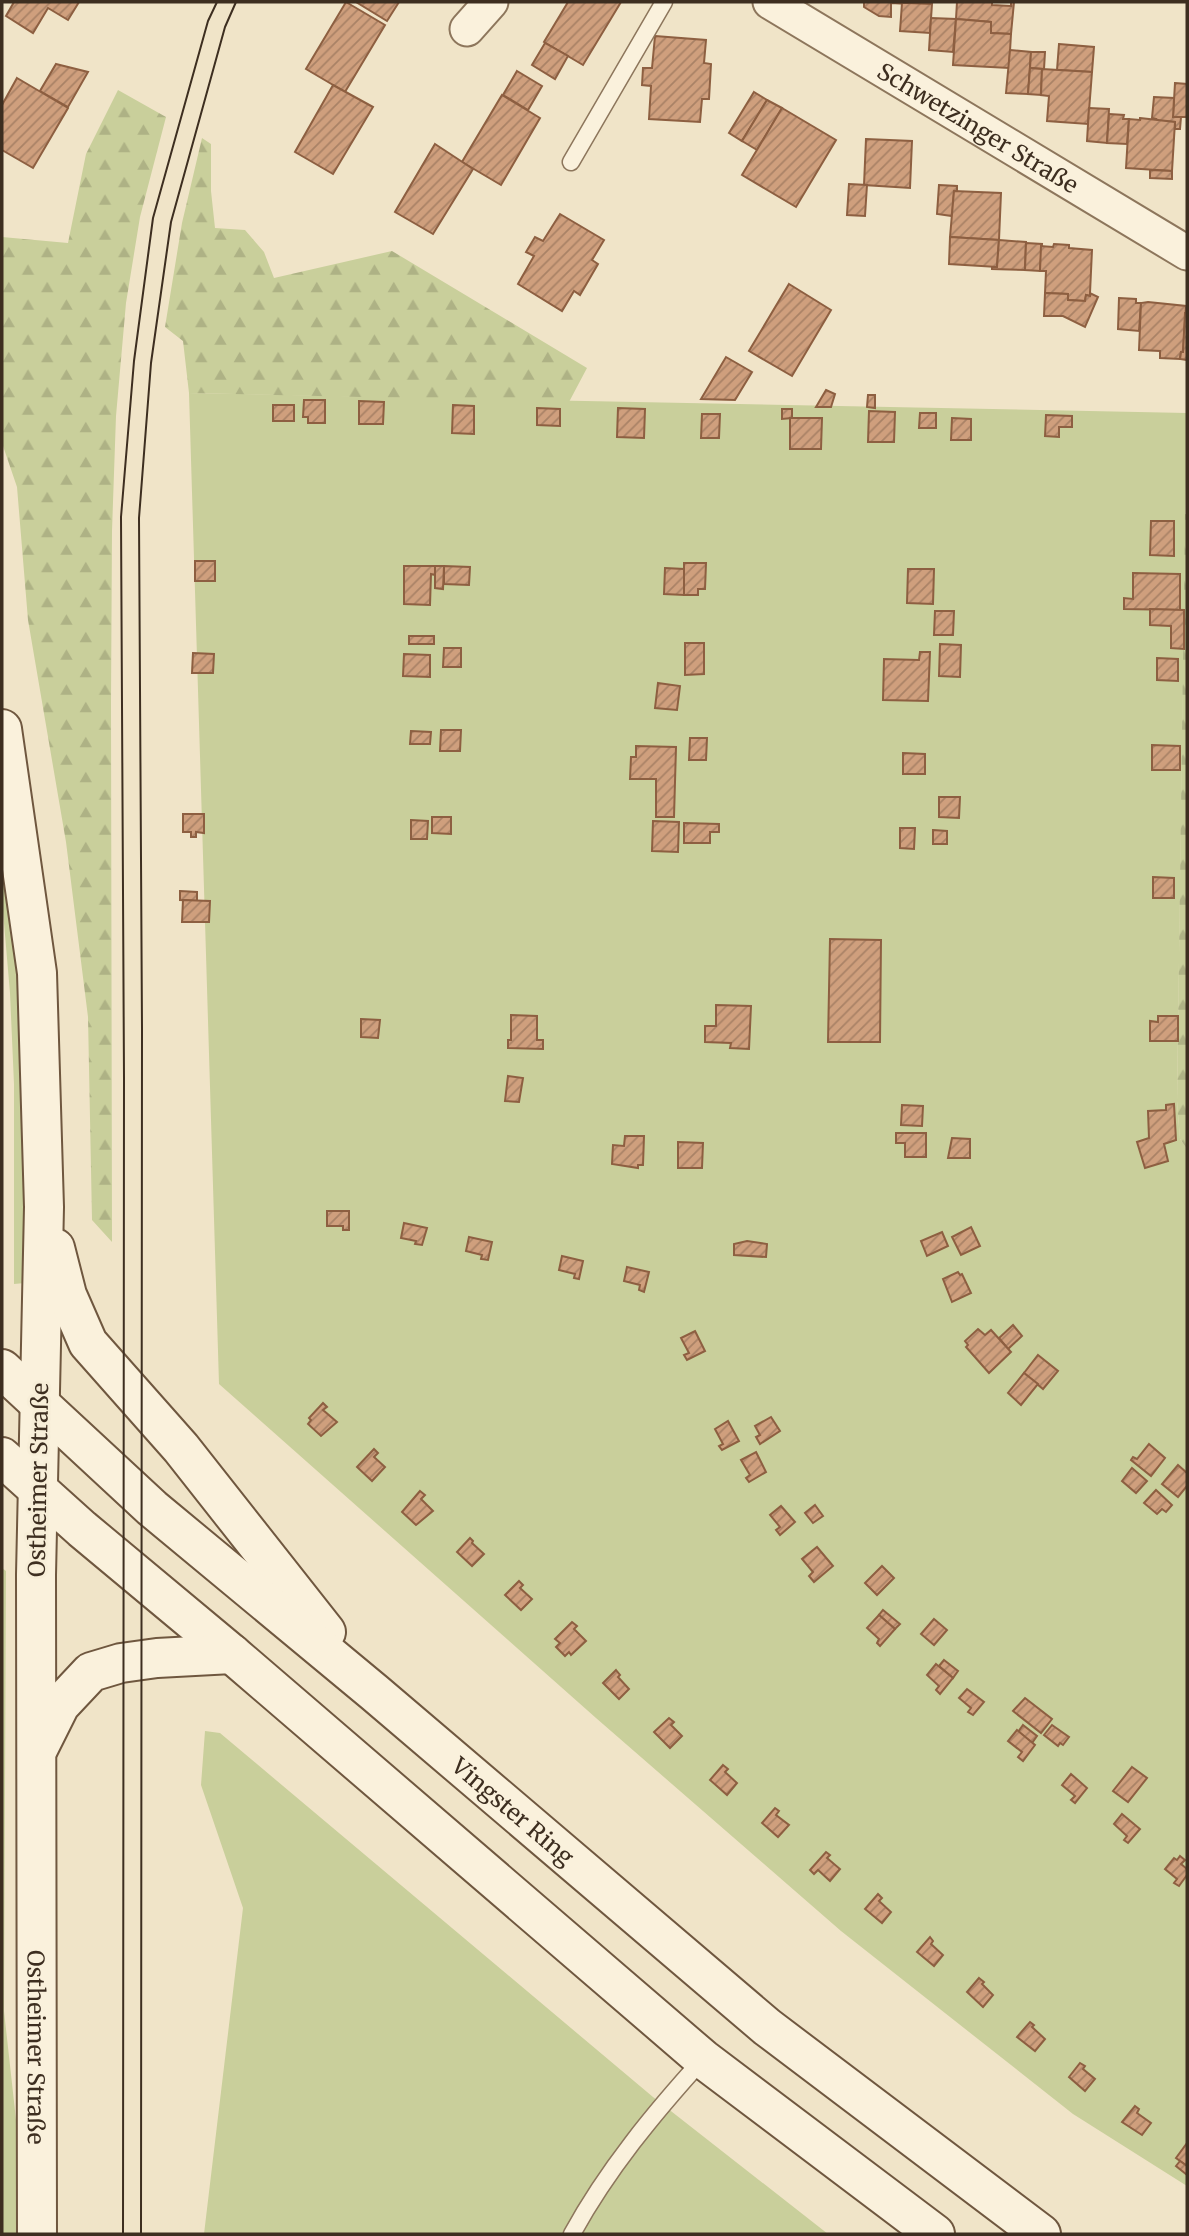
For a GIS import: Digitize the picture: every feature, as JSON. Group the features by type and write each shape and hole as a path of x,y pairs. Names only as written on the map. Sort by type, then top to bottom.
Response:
{"main road":[{"name":"Ostheimer Straße","path":"2,729 37,973 44,1207 36,1752 37,2234"},
{"path":"44,1207 67,1295 88,1343 181,1448 376,1693"},
{"name":"Vingster Ring","path":"2,1368 152,1508 376,1693 767,2028 1041,2234"},
{"path":"2,1457 38,1491 703,2059 935,2234"},
{"path":"36,1752 60,1705 91,1672 121,1663 157,1658 232,1654"}],"street":[{"path":"467,29 491,2"},
{"name":"Schwetzinger Straße","path":"770,2 1187,253"}],"lane":[{"path":"571,162 664,2"},
{"path":"572,2234 592,2197 669,2096 703,2059"}],"green space":[{"path":"118,90 166,117 140,217 126,303 116,416 111,702 112,1242 92,1220 88,1017 66,842 28,620 17,487 2,443 2,237 68,243 86,154"},
{"path":"202,138 211,144 211,191 215,228 245,230 264,252 274,278 392,251 587,368 569,402 189,393 183,341 165,327 182,223"},
{"path":"189,393 1187,413 1177,1101 1180,1139 1187,1149 1187,2186 1073,2114 841,1931 219,1384"},
{"path":"1185,514 1187,1149 1180,1139 1177,1101"},
{"path":"2,805 25,970 25,1283 14,1284 14,1084 2,900"},
{"path":"2,1568 6,1571 4,2011 21,2165 19,2234 2,2234"},
{"path":"205,1731 220,1733 653,2097 828,2234 204,2234 243,1908 201,1785"}],"building":[{"path":"14,2 79,2 68,20 48,8 33,33 6,16"},
{"path":"346,2 385,25 345,92 306,69"},
{"path":"356,2 399,2 387,21"},
{"path":"568,2 621,2 583,65 544,42"},
{"path":"864,2 909,2 891,3 891,17 879,16 864,7"},
{"path":"957,2 992,2 992,5 1011,6 1011,2 1014,2 1011,34 991,33 991,22 956,19"},
{"path":"902,3 932,4 930,33 900,31"},
{"path":"931,18 956,19 953,52 929,50"},
{"path":"956,19 991,22 991,33 1011,34 1009,68 953,65"},
{"path":"655,36 706,40 704,63 711,64 709,99 702,99 700,122 649,119 651,86 642,85 643,68 652,68"},
{"path":"545,43 568,56 555,79 532,65"},
{"path":"1059,44 1094,47 1092,72 1057,70"},
{"path":"1010,50 1031,52 1028,94 1006,93"},
{"path":"1031,52 1045,52 1044,69 1030,68"},
{"path":"56,64 88,72 68,107 40,91"},
{"path":"1030,68 1042,69 1041,95 1028,94"},
{"path":"1042,69 1092,72 1088,124 1047,121 1049,96 1041,95"},
{"path":"517,71 542,86 528,110 503,95"},
{"path":"17,78 68,108 33,168 2,150 2,105"},
{"path":"1175,83 1187,84 1187,117 1173,117"},
{"path":"333,85 373,107 333,174 295,152"},
{"path":"754,92 767,100 742,141 729,133"},
{"path":"502,95 540,118 501,185 462,162"},
{"path":"1154,97 1174,98 1173,117 1181,117 1180,129 1175,129 1175,122 1155,121 1156,119 1152,118"},
{"path":"767,100 782,108 757,150 742,141"},
{"path":"782,108 836,140 796,207 742,175"},
{"path":"1089,108 1109,109 1107,143 1087,141"},
{"path":"1109,114 1124,115 1123,119 1129,119 1127,144 1107,143"},
{"path":"1129,119 1175,122 1172,171 1126,168"},
{"path":"866,139 912,141 910,188 864,185"},
{"path":"435,144 473,169 433,234 395,212"},
{"path":"1150,170 1172,171 1172,179 1150,178"},
{"path":"849,184 867,185 865,216 847,215"},
{"path":"939,185 957,186 957,192 954,191 952,216 937,214"},
{"path":"954,191 1001,193 999,240 950,237"},
{"path":"560,214 604,240 592,260 598,264 580,295 574,291 562,311 518,284 534,256 526,252 535,237 543,241"},
{"path":"950,237 999,240 997,267 949,264"},
{"path":"999,240 1026,242 1025,270 992,269 997,267"},
{"path":"1026,243 1042,244 1040,271 1025,270"},
{"path":"1054,244 1092,250 1090,296 1086,295 1085,301 1068,300 1068,294 1045,293 1046,271 1040,271 1041,246 1053,247"},
{"path":"789,284 831,310 792,376 749,351"},
{"path":"1045,293 1068,294 1068,300 1085,301 1086,295 1090,296 1090,293 1098,297 1085,327 1063,316 1044,316"},
{"path":"1119,298 1136,299 1136,303 1141,303 1139,331 1118,329"},
{"path":"1141,303 1186,306 1183,352 1180,359 1160,358 1160,351 1139,350"},
{"path":"1185,313 1187,360 1180,359 1183,352"},
{"path":"726,357 752,372 735,400 701,399"},
{"path":"826,390 835,394 831,407 816,407"},
{"path":"868,395 875,395 875,408 867,407"},
{"path":"304,400 325,400 325,423 308,423 308,417 303,417"},
{"path":"359,401 384,402 383,424 359,424"},
{"path":"273,405 294,405 294,421 273,421"},
{"path":"453,405 474,406 474,434 452,433"},
{"path":"537,408 560,409 560,426 537,425"},
{"path":"618,408 645,409 644,438 617,437"},
{"path":"782,409 792,409 792,418 782,419"},
{"path":"869,411 895,412 894,442 868,442"},
{"path":"920,413 936,413 936,428 919,428"},
{"path":"702,414 720,414 719,438 701,438"},
{"path":"1046,415 1072,416 1072,427 1059,427 1059,437 1045,436"},
{"path":"790,418 822,418 821,449 790,449"},
{"path":"952,418 971,419 971,440 951,440"},
{"path":"1151,521 1174,521 1174,556 1150,555"},
{"path":"195,561 215,561 215,581 195,581"},
{"path":"684,563 706,563 705,589 698,589 698,595 684,595"},
{"path":"404,566 435,566 435,575 431,574 430,605 404,604"},
{"path":"435,566 444,566 443,589 435,588"},
{"path":"444,566 470,567 469,585 444,584"},
{"path":"665,568 684,569 684,595 664,594"},
{"path":"908,569 934,569 933,604 907,603"},
{"path":"1133,573 1180,574 1180,610 1124,609 1124,598 1133,599"},
{"path":"1150,609 1184,610 1184,649 1171,648 1171,626 1150,625"},
{"path":"935,611 954,611 953,635 934,635"},
{"path":"409,636 434,636 434,644 409,644"},
{"path":"685,643 704,643 704,674 685,675"},
{"path":"940,644 961,645 960,677 939,676"},
{"path":"444,648 461,648 461,667 443,667"},
{"path":"920,652 930,652 928,701 883,700 884,659 919,660"},
{"path":"193,653 214,654 213,673 192,673"},
{"path":"404,654 430,655 430,677 403,676"},
{"path":"1157,658 1178,659 1178,681 1157,680"},
{"path":"658,683 680,686 677,710 655,708"},
{"path":"441,730 461,730 460,751 440,751"},
{"path":"411,731 431,732 430,744 410,744"},
{"path":"690,738 707,738 706,760 689,760"},
{"path":"1152,745 1180,746 1180,770 1152,770"},
{"path":"636,746 676,747 674,817 656,817 656,779 630,779 631,757 636,757"},
{"path":"903,753 925,754 925,774 903,774"},
{"path":"939,797 960,797 959,818 939,817"},
{"path":"183,814 204,814 204,833 196,832 196,837 191,837 191,832 183,832"},
{"path":"432,817 451,817 451,834 432,833"},
{"path":"411,820 428,821 427,839 411,839"},
{"path":"653,821 679,822 678,852 652,851"},
{"path":"684,823 719,824 719,832 710,832 710,843 684,843"},
{"path":"900,828 915,828 914,849 900,848"},
{"path":"933,830 947,831 947,844 933,844"},
{"path":"1153,877 1174,878 1174,898 1153,898"},
{"path":"180,891 197,892 197,901 180,900"},
{"path":"183,900 210,901 209,922 182,922"},
{"path":"830,939 881,940 880,1042 828,1042"},
{"path":"716,1005 751,1006 749,1049 730,1048 731,1043 705,1042 705,1026 716,1026"},
{"path":"511,1015 537,1016 537,1040 543,1040 543,1049 508,1048 508,1040 511,1040"},
{"path":"1158,1016 1178,1016 1178,1041 1150,1041 1150,1021 1158,1022"},
{"path":"361,1019 380,1020 378,1038 361,1037"},
{"path":"508,1076 523,1078 519,1102 505,1101"},
{"path":"1174,1104 1176,1140 1164,1144 1168,1161 1145,1168 1137,1142 1149,1138 1148,1111 1166,1110 1166,1105"},
{"path":"902,1105 923,1106 922,1126 901,1125"},
{"path":"896,1133 926,1133 926,1157 905,1157 905,1143 896,1143"},
{"path":"625,1136 644,1136 643,1165 638,1165 638,1168 612,1164 613,1145 624,1146"},
{"path":"952,1138 970,1139 970,1158 948,1158"},
{"path":"678,1142 703,1143 702,1168 678,1168"},
{"path":"327,1211 349,1211 349,1230 343,1230 343,1226 327,1226"},
{"path":"404,1223 427,1228 422,1245 401,1238"},
{"path":"971,1227 980,1246 961,1255 952,1237"},
{"path":"942,1232 948,1246 927,1256 921,1241"},
{"path":"469,1237 492,1242 488,1260 481,1259 482,1255 466,1251"},
{"path":"747,1241 767,1244 766,1257 734,1255 734,1244"},
{"path":"562,1256 583,1261 579,1279 574,1278 575,1274 559,1270"},
{"path":"627,1267 649,1272 644,1292 639,1290 640,1285 624,1281"},
{"path":"958,1272 962,1274 971,1293 952,1302 943,1279"},
{"path":"1013,1325 1022,1336 1008,1349 999,1338"},
{"path":"978,1329 985,1335 991,1330 1011,1352 989,1373 966,1347 968,1345 965,1341"},
{"path":"695,1331 705,1351 687,1360 684,1355 689,1353 681,1338"},
{"path":"1038,1355 1058,1371 1043,1389 1024,1373"},
{"path":"1024,1373 1038,1384 1021,1405 1008,1393"},
{"path":"323,1403 327,1407 323,1410 337,1422 321,1436 308,1424 311,1420 309,1418"},
{"path":"771,1417 780,1431 760,1444 756,1437 760,1435 755,1426"},
{"path":"728,1421 739,1441 722,1450 719,1446 723,1444 715,1429"},
{"path":"1149,1444 1165,1458 1151,1476 1131,1460 1133,1457 1137,1459"},
{"path":"374,1449 378,1453 374,1457 385,1467 372,1481 357,1467"},
{"path":"756,1452 766,1472 749,1482 746,1478 750,1475 741,1460"},
{"path":"1178,1465 1187,1473 1187,1486 1178,1497 1162,1484"},
{"path":"1132,1468 1147,1481 1136,1493 1122,1481"},
{"path":"1156,1490 1172,1505 1166,1512 1162,1509 1157,1514 1144,1503"},
{"path":"420,1491 425,1495 421,1499 433,1511 416,1525 402,1512"},
{"path":"815,1505 823,1516 813,1523 805,1513"},
{"path":"781,1506 795,1522 780,1535 776,1530 780,1527 770,1515"},
{"path":"470,1538 484,1554 472,1566 457,1552"},
{"path":"817,1547 833,1566 814,1582 809,1576 813,1572 802,1559"},
{"path":"882,1566 894,1578 877,1595 865,1583"},
{"path":"519,1581 523,1585 520,1588 532,1599 521,1610 505,1595"},
{"path":"883,1610 900,1624 895,1629 879,1615"},
{"path":"879,1615 895,1629 880,1646 877,1643 879,1639 867,1628"},
{"path":"934,1619 947,1630 934,1645 921,1634"},
{"path":"572,1622 577,1626 574,1629 586,1641 571,1655 569,1652 565,1656 556,1647 560,1643 555,1639"},
{"path":"944,1660 958,1671 953,1678 939,1666"},
{"path":"936,1664 953,1678 940,1694 936,1690 939,1686 927,1675"},
{"path":"616,1670 620,1675 618,1677 629,1689 619,1699 603,1683"},
{"path":"967,1689 984,1702 973,1715 968,1712 971,1708 959,1698"},
{"path":"1025,1698 1052,1719 1041,1733 1013,1711"},
{"path":"669,1718 674,1722 671,1725 682,1736 670,1748 654,1732"},
{"path":"1023,1725 1037,1736 1032,1743 1018,1732"},
{"path":"1052,1725 1069,1737 1063,1745 1060,1743 1058,1746 1044,1735"},
{"path":"1017,1730 1035,1745 1023,1761 1018,1757 1022,1752 1008,1741"},
{"path":"723,1765 728,1769 725,1772 737,1783 727,1795 710,1780"},
{"path":"1132,1767 1147,1778 1128,1802 1113,1791"},
{"path":"1071,1774 1087,1788 1075,1803 1071,1800 1075,1796 1062,1785"},
{"path":"775,1808 779,1811 776,1815 789,1825 778,1837 762,1823"},
{"path":"1122,1814 1140,1829 1128,1843 1124,1840 1127,1836 1114,1824"},
{"path":"826,1852 830,1855 827,1858 840,1869 830,1881 818,1870 814,1874 810,1870"},
{"path":"1180,1856 1185,1860 1181,1864 1187,1869 1187,1875 1179,1886 1174,1883 1177,1879 1165,1869 1174,1858 1177,1860"},
{"path":"878,1894 882,1898 879,1901 891,1912 882,1923 865,1909"},
{"path":"930,1937 933,1941 931,1944 943,1955 934,1966 917,1952"},
{"path":"979,1978 993,1995 983,2007 967,1992"},
{"path":"1030,2022 1045,2039 1035,2051 1017,2037"},
{"path":"1080,2063 1095,2079 1085,2091 1069,2077"},
{"path":"1135,2106 1139,2109 1137,2113 1151,2123 1142,2135 1122,2122"},
{"path":"1187,2143 1187,2166 1176,2158"},
{"path":"1180,2161 1187,2166 1187,2175 1176,2166"}],"tram line":[{"path":"123,2234 124,1078 121,517 134,361 153,218 208,21 217,2"},
{"path":"141,2234 142,1029 139,518 151,363 171,222 225,27 236,2"}]}
